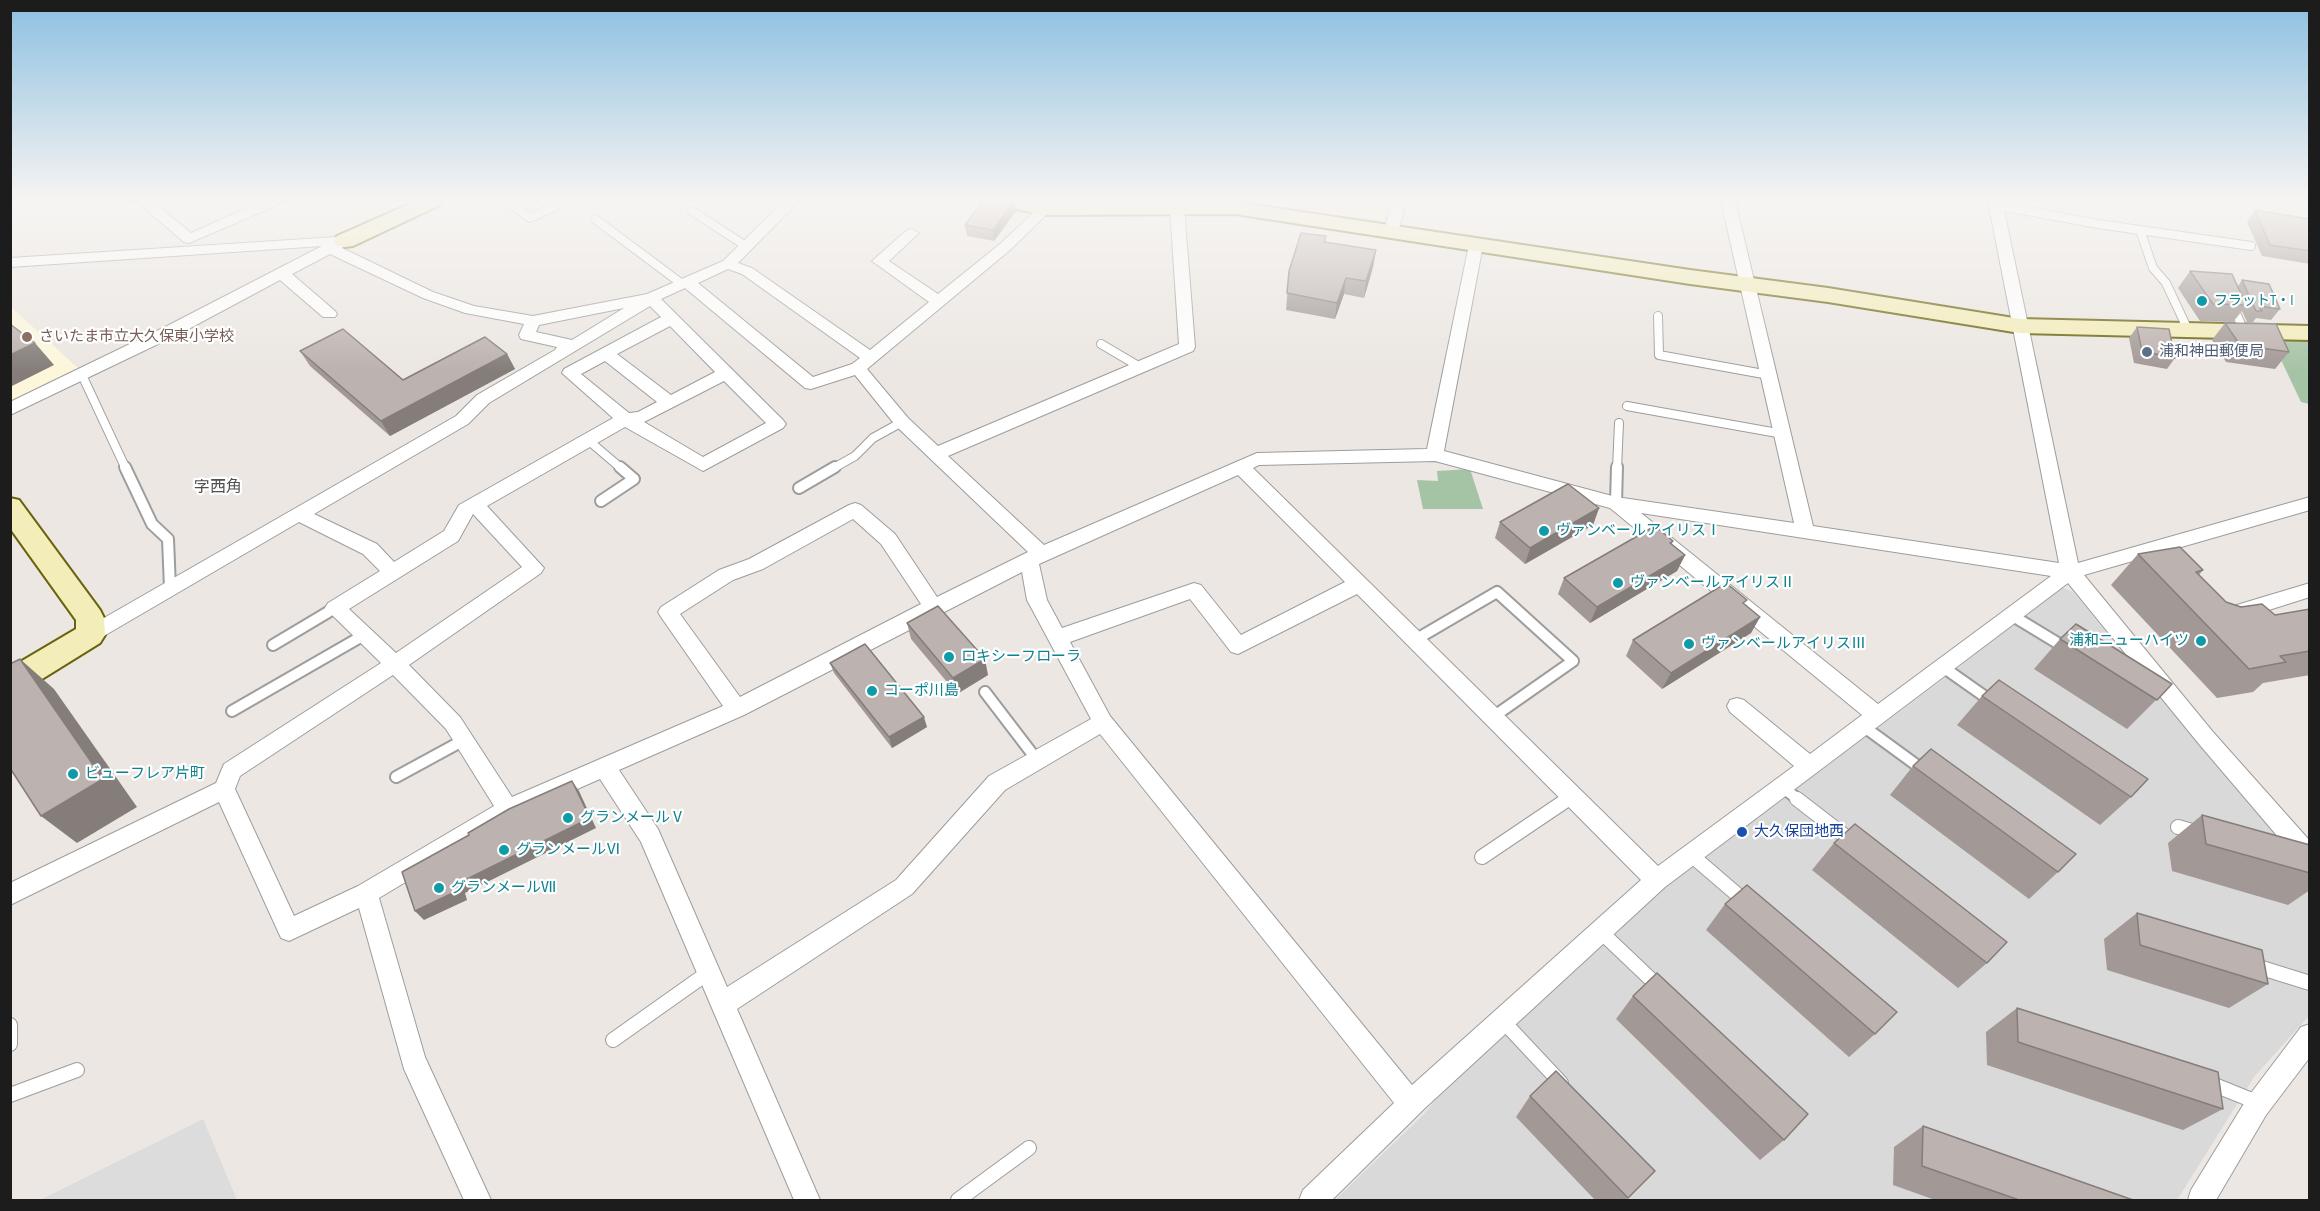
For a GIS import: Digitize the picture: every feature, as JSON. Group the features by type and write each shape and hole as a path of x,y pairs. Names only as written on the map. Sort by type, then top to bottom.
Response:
{"street":[{"path":"10,263 110,258"},
{"path":"10,409 82,375 312,258"},
{"path":"360,258 428,295 471,310 533,321 651,298"},
{"path":"10,683 90,634 462,420 483,399 651,298 728,264 734,258"},
{"path":"884,258 880,261 939,302"},
{"path":"685,283 811,384 865,363 993,258"},
{"path":"936,454 1187,347 1181,258"},
{"path":"1436,455 1474,258"},
{"path":"1561,258 1828,295 2020,326 2310,333"},
{"path":"1741,258 1805,531"},
{"path":"2006,258 2070,572 2206,738 2310,858"},
{"path":"728,264 747,271 865,363 902,422 1036,558 1036,600 1103,722 1411,1104"},
{"path":"281,273 329,314"},
{"path":"651,298 724,374 777,424 703,465 625,418 570,373 670,319"},
{"path":"533,321 527,335 567,344 561,354"},
{"path":"606,354 670,403"},
{"path":"508,809 453,723 395,664 335,609 451,536 465,510 625,418 642,417 724,374"},
{"path":"224,789 289,930 366,893 508,809 738,709 933,607 1257,459 1436,455 1616,503 2070,572 2161,556 2310,502"},
{"path":"1240,466 1657,880"},
{"path":"1616,503 1871,721"},
{"path":"10,895 224,789 232,770 395,664 534,568 475,505"},
{"path":"10,507 90,618 90,634"},
{"path":"738,709 668,612 726,575 756,564 855,510 888,539 933,607"},
{"path":"298,514 370,549 393,572"},
{"path":"1313,1200 1411,1104 1657,880 2070,572"},
{"path":"1057,638 1194,590 1238,646 1359,584"},
{"path":"2218,608 2226,615 2310,590"},
{"path":"1737,706 1809,766"},
{"path":"723,1004 904,887 997,783 1103,722"},
{"path":"605,768 650,836 806,1200"},
{"path":"366,893 413,1060 478,1200"},
{"path":"2201,1200 2259,1103 2310,1036"}],"lane":[{"path":"649,258 685,283"},
{"path":"2149,258 2153,268 2166,283 2188,330"},
{"path":"2230,298 2244,331"},
{"path":"1658,316 1659,355 1769,375"},
{"path":"1101,344 1140,367"},
{"path":"82,375 152,524 168,539 170,588"},
{"path":"1627,406 1784,434"},
{"path":"799,488 855,456 873,438 902,422"},
{"path":"1616,503 1618,423"},
{"path":"588,440 634,479 601,501"},
{"path":"1415,640 1497,592 1573,661 1492,717"},
{"path":"273,645 335,609"},
{"path":"2013,616 2084,659"},
{"path":"232,711 364,635"},
{"path":"1943,667 2001,708"},
{"path":"985,692 1037,760"},
{"path":"1871,721 1940,782"},
{"path":"396,777 465,740"},
{"path":"1781,786 1866,853"},
{"path":"1482,857 1572,796"},
{"path":"2178,827 2211,837"},
{"path":"1690,854 1760,914"},
{"path":"1600,931 1668,996"},
{"path":"2234,959 2310,983"},
{"path":"613,1040 709,972"},
{"path":"1502,1020 1574,1096"},
{"path":"10,1025 10,1044"},
{"path":"10,1095 77,1070"},
{"path":"2198,1079 2259,1103"},
{"path":"958,1200 1029,1148"}],"shaded area":[{"name":"さいたま市立大久保東小学校","path":"11,307 78,368 11,401"},
{"path":"2062,587 2073,592 2207,754 2309,871 2309,1016 2254,1077 2177,1200 1335,1200 1424,1114 1436,1099 1665,887 1946,677"},
{"path":"203,1119 237,1200 40,1200"}],"green space":[{"path":"2271,339 2309,341 2309,404 2301,402"},
{"path":"1470,469 1483,509 1423,509 1417,480 1438,481 1437,471"}],"building":[{"path":"1293,258 1374,258 1366,281 1346,278 1337,303 1287,293 1289,271"},
{"path":"2190,271 2232,274 2246,305 2213,304"},
{"path":"2242,280 2269,284 2280,309 2259,306 2262,311 2256,311"},
{"path":"2225,323 2276,324 2289,352 2240,345"},
{"path":"10,324 35,343 10,355"},
{"path":"2137,327 2169,329 2175,358 2142,351"},
{"path":"343,329 403,380 485,337 507,354 381,421 300,351"},
{"path":"1568,484 1599,508 1530,548 1500,522"},
{"name":"ヴァンベールアイリスⅡ","path":"1655,526 1685,555 1597,607 1564,578"},
{"path":"2180,547 2203,570 2196,572 2226,602 2241,607 2262,604 2275,615 2310,609 2310,651 2280,656 2286,662 2249,669 2138,554"},
{"name":"ヴァンベールアイリスⅢ","path":"1726,583 1747,600 1743,603 1760,617 1671,673 1633,640"},
{"path":"938,606 985,659 953,678 907,623"},
{"path":"2076,624 2172,684 2157,700 2060,639"},
{"name":"コーポ川島","path":"865,644 924,717 889,737 830,663"},
{"path":"20,659 103,779 41,816 10,768 10,664"},
{"path":"1999,680 2148,779 2131,797 1982,696"},
{"path":"1931,749 2076,854 2058,872 1913,766"},
{"path":"572,781 590,818 457,884 459,890 415,911 402,872 469,835 468,833 509,809"},
{"path":"2202,815 2310,845 2310,873 2206,844"},
{"path":"1855,824 2007,942 1987,963 1834,843"},
{"path":"1747,885 1897,1012 1875,1034 1725,904"},
{"path":"2137,913 2262,950 2268,984 2140,945"},
{"path":"1657,973 1808,1114 1784,1140 1633,996"},
{"path":"2017,1008 2218,1072 2223,1109 2018,1042"},
{"path":"1556,1071 1655,1171 1628,1198 1530,1096"},
{"path":"1923,1126 2133,1200 2019,1200 1922,1166"}],"place":[{"name":"フラットT・I","path":"2202,301"},
{"name":"さいたま市立大久保東小学校","path":"27,337"},
{"name":"浦和神田郵便局","path":"2147,352"},
{"name":"ヴァンベールアイリスⅠ","path":"1544,531"},
{"name":"ヴァンベールアイリスⅡ","path":"1618,583"},
{"name":"浦和ニューハイツ","path":"2201,641"},
{"name":"ヴァンベールアイリスⅢ","path":"1689,644"},
{"name":"ロキシーフローラ","path":"949,657"},
{"name":"コーポ川島","path":"872,691"},
{"name":"ビューフレア片町","path":"73,774"},
{"name":"グランメールⅤ","path":"568,818"},
{"name":"大久保団地西","path":"1742,832"},
{"name":"グランメールⅥ","path":"504,850"},
{"name":"グランメールⅦ","path":"439,888"}],"district":[{"name":"字西角","path":"218,487"}]}
